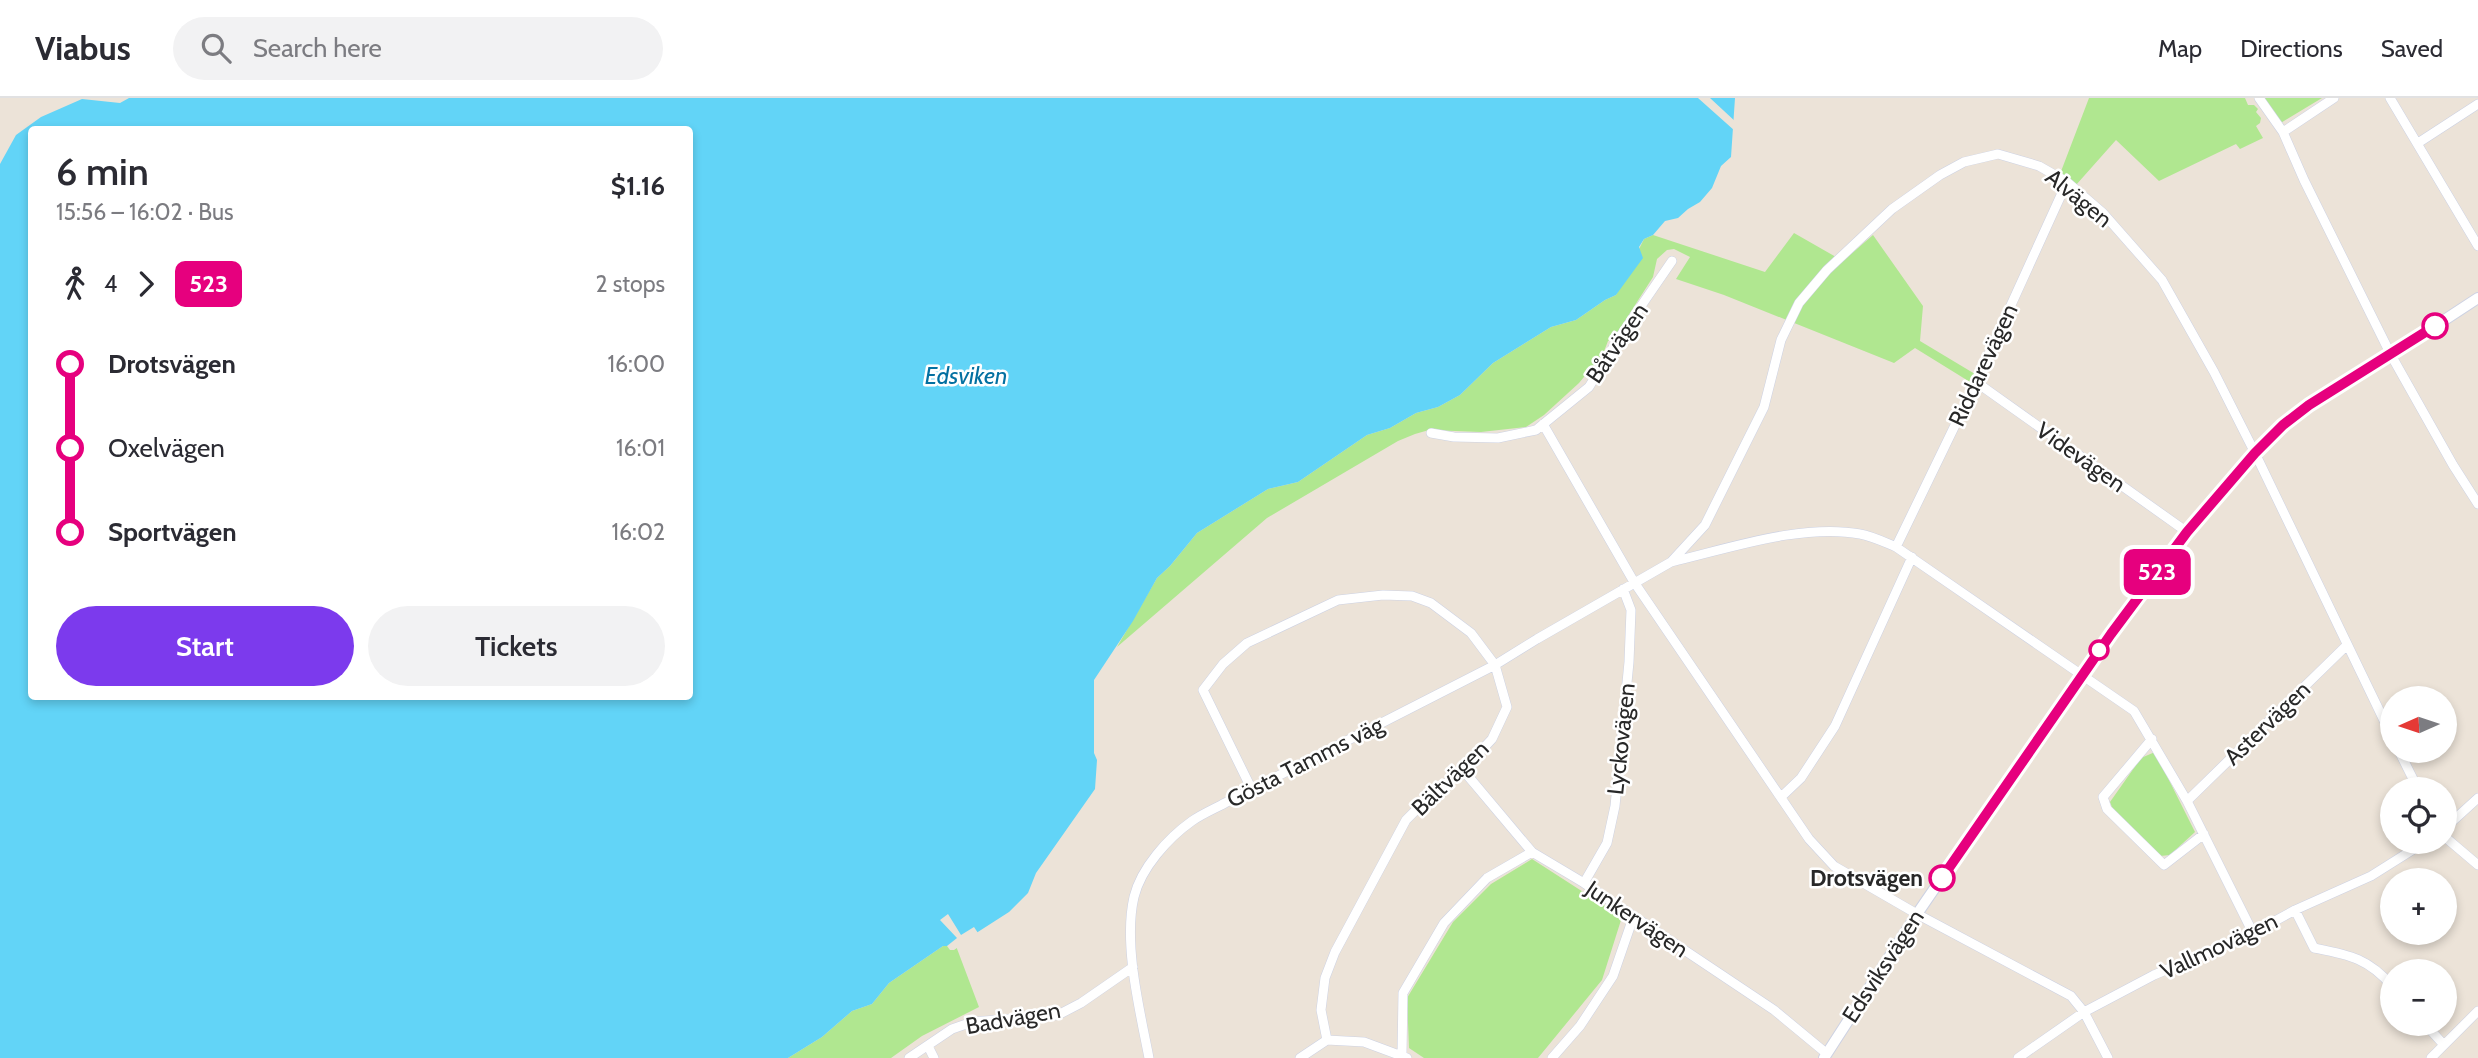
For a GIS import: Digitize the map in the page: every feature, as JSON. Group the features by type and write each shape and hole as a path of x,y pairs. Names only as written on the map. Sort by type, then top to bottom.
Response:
{"street":[{"path":"2259,98 2283,132 2391,355 2478,504"},
{"path":"2283,132 2334,98"},
{"path":"2390,98 2478,246"},
{"path":"2418,143 2478,104"},
{"name":"Alvägen","path":"1645,578 1671,562 1705,525 1765,408 1781,340 1799,303 1827,270 1892,209 1940,175 1964,162 1998,154 2039,166 2067,182 2103,213 2162,280 2214,372 2255,453 2380,713"},
{"name":"Riddarevägen","path":"1896,547 1976,382 2067,182"},
{"name":"Båtvägen","path":"1431,433 1454,437 1498,438 1536,430 1589,387 1672,261"},
{"name":"Edsviksvägen","path":"1825,1056 1917,914 2081,675 2187,532 2255,453 2283,425 2309,405 2478,298"},
{"name":"Videvägen","path":"1976,382 2187,532"},
{"path":"1543,424 1634,582 1809,839 1834,866 1917,914 2071,996 2084,1012 2108,1058"},
{"path":"1671,562 1807,532 1838,531 1862,534 1896,547 1912,557 2134,711 2187,801 2253,933"},
{"path":"1781,797 1801,778 1835,726 1912,557"},
{"name":"Gösta Tamms väg","path":"1149,1058 1133,967 1131,918 1134,896 1147,869 1168,842 1191,822 1251,788 1494,665 1645,578"},
{"name":"Lyckovägen","path":"1584,883 1607,843 1615,806 1631,610 1623,589"},
{"name":"Bältvägen","path":"1251,788 1203,690 1223,664 1247,643 1338,600 1383,595 1412,596 1431,603 1471,633 1494,665 1507,707 1492,739 1463,770 1429,797 1406,820 1335,952 1325,978 1321,1010 1326,1040"},
{"name":"Astervägen","path":"2187,801 2346,646"},
{"path":"2152,739 2103,797 2107,810 2164,864 2204,834"},
{"name":"Junkervägen","path":"1463,770 1532,852 1584,883 1774,1010 1825,1056"},
{"path":"2457,817 2478,798"},
{"path":"2457,847 2478,865"},
{"path":"1300,1058 1326,1040 1364,1042 1405,1056 1403,993 1444,923 1487,878 1532,852"},
{"name":"Vallmovägen","path":"2018,1058 2084,1012 2154,975 2253,933 2295,910 2371,876 2406,854"},
{"path":"2295,910 2314,948 2346,954 2380,972"},
{"path":"1552,1058 1580,1026 1614,976 1633,918"},
{"name":"Badvägen","path":"909,1058 953,1029 972,1023 1058,1015 1081,1003 1133,967"},
{"path":"2431,1058 2478,1011"},
{"path":"2436,1036 2444,1045"},
{"path":"928,1046 934,1058"}],"green space":[{"path":"2089,98 2245,98 2248,105 2254,105 2258,109 2256,112 2261,118 2256,126 2263,138 2240,149 2236,144 2159,181 2116,140 2076,185 2060,174"},
{"path":"2261,98 2322,98 2279,124"},
{"path":"1794,233 1843,261 1873,235 1923,306 1920,341 1975,374 1970,382 1915,348 1894,363 1724,295 1676,279 1690,257 1674,249 1667,250 1657,259 1653,277 1614,338 1608,341 1603,354 1579,383 1544,415 1526,427 1481,432 1429,430 1398,441 1267,518 1117,647 1157,578 1197,533 1268,489 1298,482 1367,435 1390,428 1416,413 1438,407 1460,395 1493,363 1551,327 1576,320 1616,295 1644,239 1653,235 1765,272"},
{"path":"2155,752 2195,832 2170,855 2160,856 2113,810 2110,802 2141,758"},
{"path":"1532,859 1622,917 1602,980 1538,1058 1424,1058 1409,1048 1407,998 1453,922 1491,884"},
{"path":"943,946 956,946 979,1007 922,1036 891,1058 788,1058 822,1037 852,1011 872,1004 889,983"}],"water":[{"name":"Edsviken","path":"129,98 1735,98 1731,157 1721,166 1712,188 1700,202 1678,218 1665,221 1653,235 1644,239 1639,247 1643,258 1616,295 1576,320 1551,327 1493,363 1460,395 1438,407 1416,413 1390,428 1367,435 1298,482 1268,489 1197,533 1157,578 1133,621 1094,680 1094,753 1097,760 1095,789 1036,873 1028,893 1009,912 956,946 943,946 889,983 872,1004 852,1011 822,1037 788,1058 0,1058 0,164 16,135 28,126 28,700 693,700 693,126 28,126 41,117 82,99 120,103"}],"pier":[{"path":"1698,98 1710,98 1737,123 1737,129 1735,131"},
{"path":"948,914 961,935 974,927 978,933 954,950 947,946 957,938 940,920"}],"bus line":[{"name":"523","path":"1942,878 2111,634 2187,532 2255,453 2283,425 2309,405 2435,326"}],"place":[{"name":"Drotsvägen","path":"1942,878"}]}
